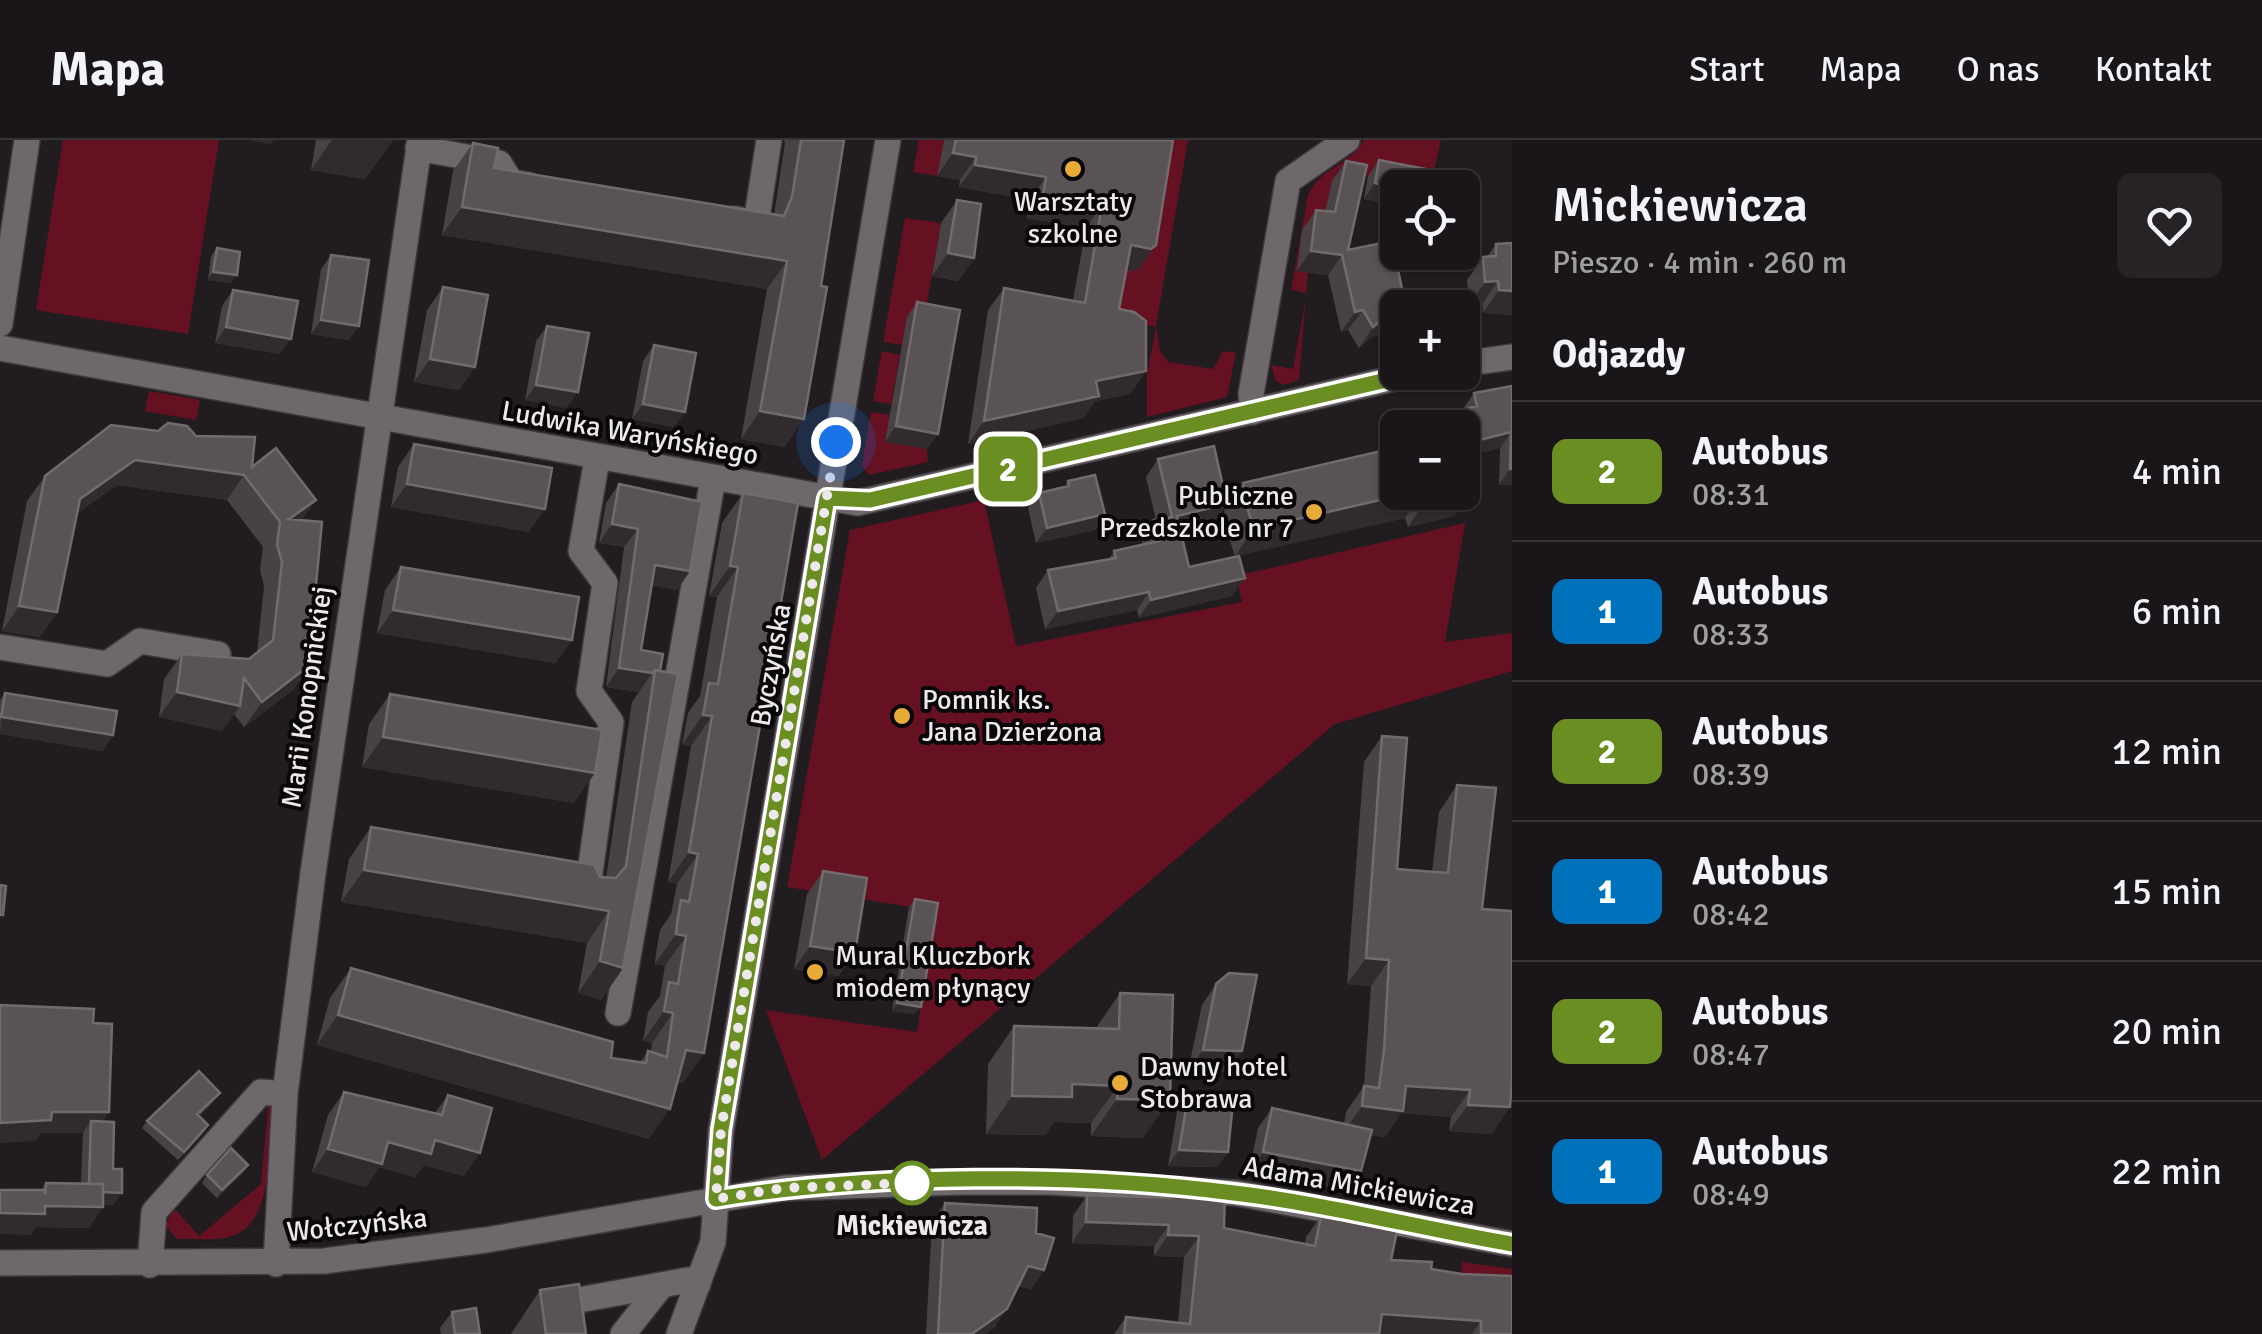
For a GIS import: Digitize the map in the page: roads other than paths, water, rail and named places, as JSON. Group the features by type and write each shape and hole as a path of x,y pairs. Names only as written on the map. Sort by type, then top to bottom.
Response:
{"street":[{"path":"718,216 756,222 769,140"},
{"name":"Byczyńska","path":"679,1334 712,1242 721,1130 888,140"},
{"path":"1252,412 1251,394 1288,181 1347,140"},
{"path":"0,324 18,141"},
{"path":"419,144 498,163 511,182 549,188"},
{"name":"Marii Konopnickiej","path":"276,1264 284,1094 376,418 419,144"},
{"name":"Ludwika Waryńskiego","path":"0,348 597,459 827,498 870,500 1380,382"},
{"path":"1480,361 1512,356"},
{"path":"586,896 611,722 589,691 606,583 581,550 597,459"},
{"path":"618,1013 713,479"},
{"path":"0,647 107,664 140,641 218,654"},
{"path":"150,1265 154,1212 261,1092 284,1094"},
{"name":"Adama Mickiewicza","path":"716,1199 801,1186 1050,1182 1145,1185 1236,1193 1512,1244"},
{"name":"Wołczyńska","path":"0,1263 276,1264 375,1256 716,1199"},
{"path":"566,1334 566,1312 579,1300 688,1280 698,1284"},
{"path":"623,1334 661,1286"}],"place":[{"name":"Warsztaty szkolne","path":"1073,169"},
{"name":"Publiczne Przedszkole nr 7","path":"1314,512"},
{"name":"Pomnik ks. Jana Dzierżona","path":"902,716"},
{"name":"Mural Kluczbork miodem płynący","path":"815,972"},
{"name":"Dawny hotel Stobrawa","path":"1120,1083"},
{"name":"Mickiewicza","path":"912,1183"}]}
